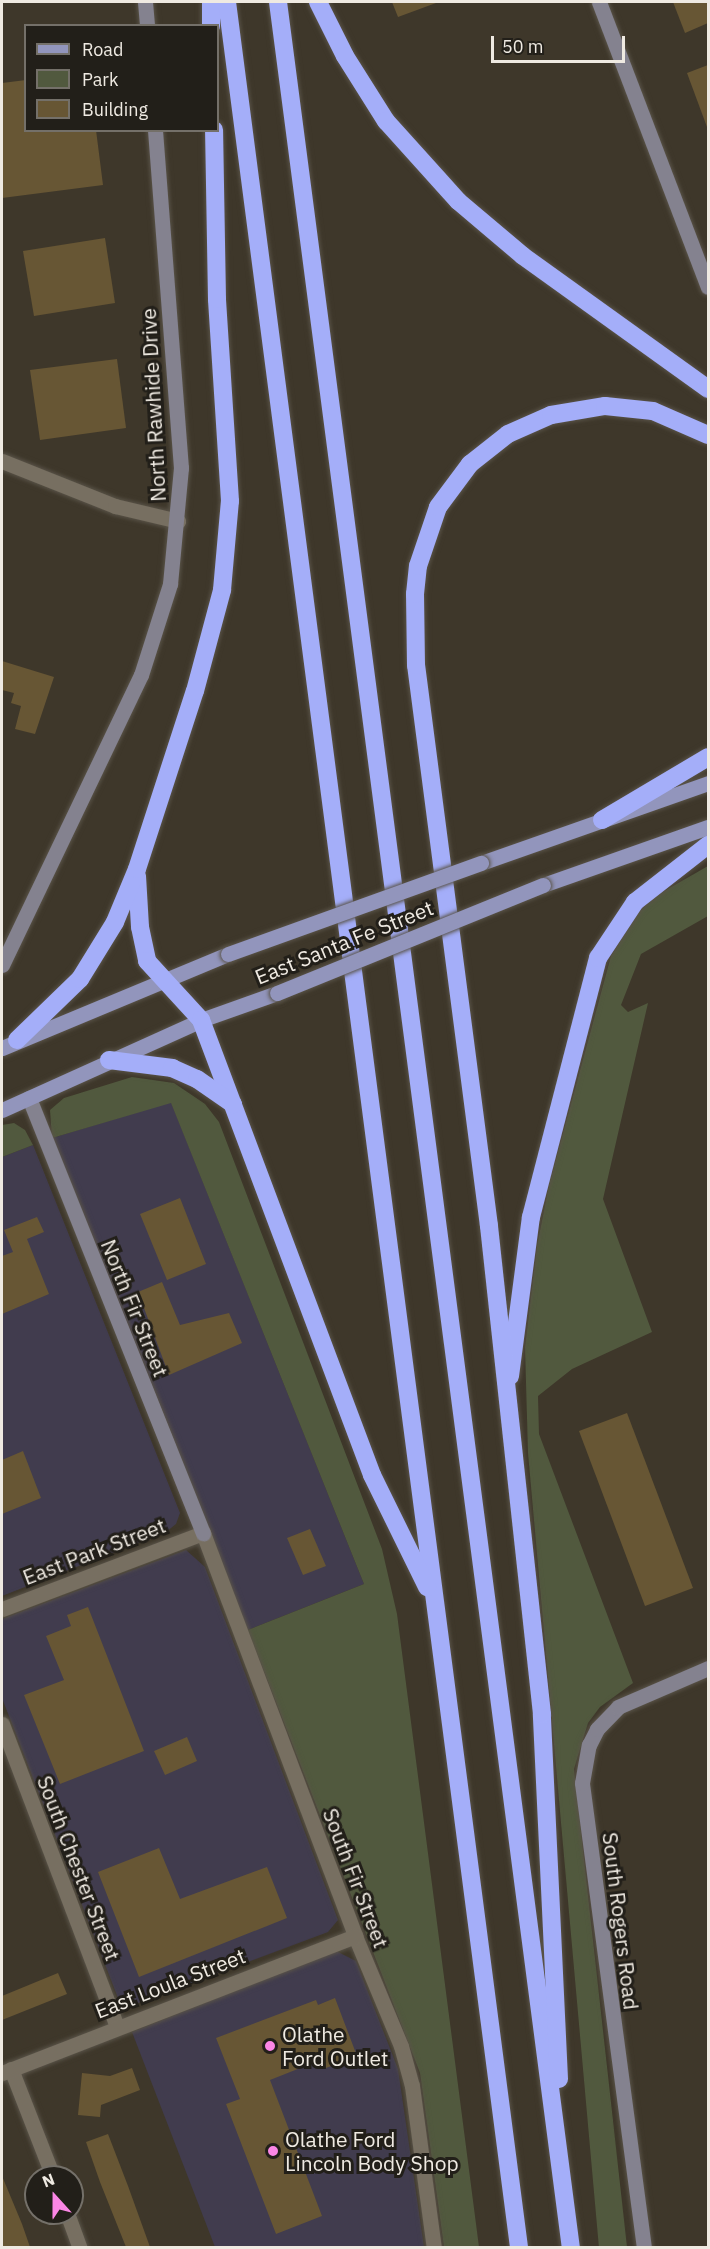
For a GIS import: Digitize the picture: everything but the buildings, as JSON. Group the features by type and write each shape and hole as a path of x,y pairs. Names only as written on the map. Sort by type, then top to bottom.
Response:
{"highway":[{"path":"211,2 211,24"},
{"path":"227,2 519,2247"},
{"path":"278,2 571,2247"},
{"path":"318,2 345,56 386,121 458,201 523,256 708,390"},
{"path":"9,1044 96,958 137,869 208,646 227,550 229,478 217,299 214,132"},
{"path":"566,2209 542,1714 507,1393 416,665 418,566 438,507 454,482 488,447 531,422 578,409 630,407 679,420 708,435"},
{"path":"602,820 708,757"},
{"path":"507,1393 531,1217 598,958 635,902 708,845"},
{"path":"137,869 142,945 147,961 161,979 201,1020 372,1475 434,1600"},
{"path":"109,1060 172,1068 197,1079 233,1104"}],"main road":[{"name":"East Santa Fe Street","path":"9,1044 161,979 708,783"},
{"name":"East Santa Fe Street","path":"2,1110 201,1020 277,993 543,885 708,827"}],"street":[{"path":"145,2 147,24"},
{"path":"599,2 708,287"},
{"name":"North Rawhide Drive","path":"2,965 31,910 141,675 170,584 178,522 181,460 155,132"},
{"path":"2,460 115,506 178,522"},
{"name":"North Fir Street","path":"28,1098 203,1533"},
{"name":"East Park Street","path":"2,1609 203,1533"},
{"name":"South Fir Street","path":"203,1533 355,1936 401,2046 412,2086 434,2247"},
{"name":"South Rogers Road","path":"644,2247 582,1782 589,1745 597,1729 618,1707 708,1668"},
{"name":"South Chester Street","path":"2,1724 117,2026"},
{"name":"East Loula Street","path":"6,2071 117,2026 355,1936"},
{"path":"6,2071 48,2165"},
{"path":"72,2225 80,2247"}],"shaded area":[{"path":"171,1102 364,1584 248,1630 52,1138"},
{"path":"33,1145 180,1513 176,1524 166,1532 2,1596 2,1157"},
{"path":"186,1550 205,1567 338,1920 328,1932 130,2006 118,1998 2,1698 2,1619"},
{"path":"336,1951 356,1961 398,2069 424,2247 215,2247 132,2032"}],"green space":[{"path":"708,866 708,916 641,954 621,1005 628,1012 648,1003 603,1199 652,1332 572,1369 538,1396 539,1434 633,1683 600,1707 588,1723 574,1769 627,2247 599,2248 528,1453 525,1347 537,1246 549,1185 611,956 636,915 652,898"},
{"path":"132,1077 174,1083 205,1104 219,1122 382,1549 397,1614 479,2247 444,2247 420,2073 248,1630 364,1584 171,1103 52,1138 50,1110 64,1098"},
{"path":"14,1123 25,1130 33,1145 2,1157 2,1125"}],"place":[{"name":"Olathe Ford Outlet","path":"270,2046"},
{"name":"Olathe Ford Lincoln Body Shop","path":"273,2151"}]}
